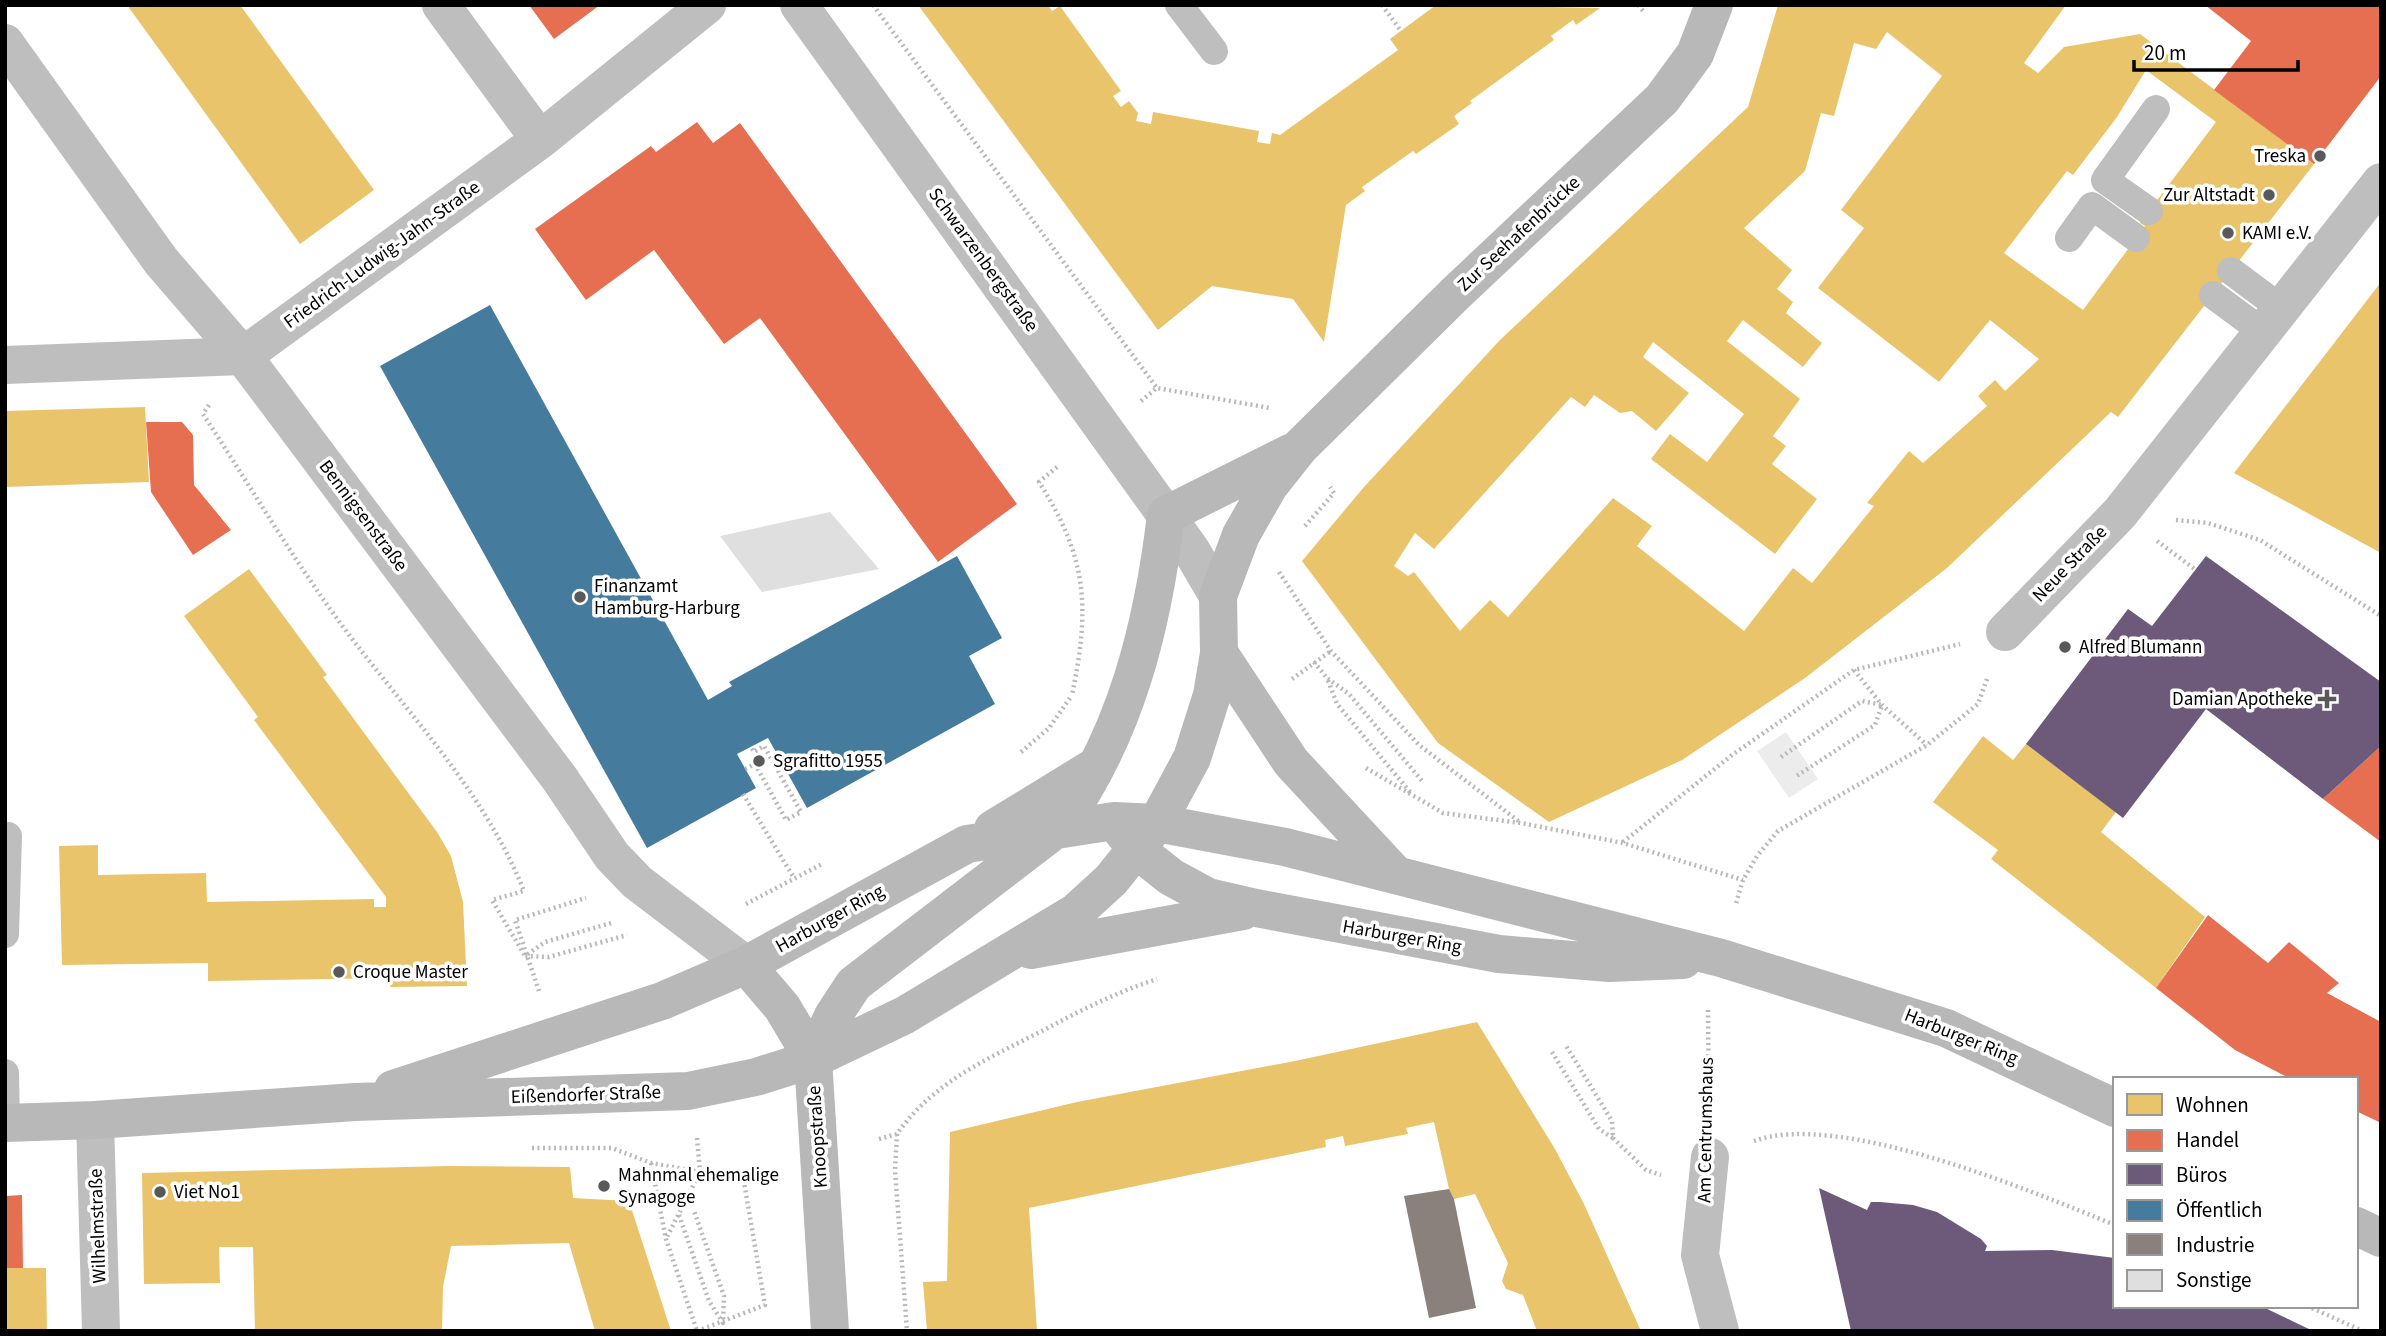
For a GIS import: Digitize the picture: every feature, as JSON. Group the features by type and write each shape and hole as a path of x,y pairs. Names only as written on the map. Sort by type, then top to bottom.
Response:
{"main road":[{"name":"Zur Seehafenbrücke","path":"1218,596 1241,535 1269,486 1300,447 1455,294 1662,99 1695,54 1714,5"},
{"name":"Zur Seehafenbrücke","path":"1166,515 1300,447"},
{"path":"813,1059 833,1016 854,984 1059,827 1082,796 1103,757 1125,704 1156,589 1166,515"},
{"path":"813,1059 905,1015 1012,954 1076,912 1111,880 1136,831 1199,738 1212,695 1219,653 1218,596"},
{"path":"1219,653 1291,762 1395,874"},
{"path":"1103,757 1106,789 1136,831"},
{"path":"967,844 1103,757"},
{"name":"Harburger Ring","path":"746,965 967,844 1059,827 1136,831 1276,845 1721,958 1946,1028 2113,1107"},
{"name":"Harburger Ring","path":"1136,831 1171,877 1208,897 1256,908 1499,954 1609,963 1721,958"},
{"path":"1012,954 1256,908"},
{"name":"Knoopstraße","path":"746,965 782,1007 813,1059 830,1331"},
{"name":"Eißendorfer Straße","path":"355,1102 662,1001 746,965"},
{"name":"Eißendorfer Straße","path":"6,1123 95,1120 355,1102 688,1091 756,1077 813,1059"},
{"path":"2358,1227 2381,1238"}],"street":[{"path":"441,5 540,139"},
{"name":"Friedrich-Ludwig-Jahn-Straße","path":"243,356 540,139 707,5"},
{"name":"Schwarzenbergstraße","path":"799,5 1166,515 1218,596"},
{"name":"Bennigsenstraße","path":"5,43 161,261 243,356 560,779 612,856 637,882 746,965"},
{"name":"Neue Straße","path":"2005,632 2120,513 2381,183"},
{"path":"5,365 243,356"},
{"name":"Wilhelmstraße","path":"95,1120 101,1331"},
{"name":"Am Centrumshaus","path":"1710,1157 1700,1255 1720,1331"}],"lane":[{"path":"1179,5 1214,51"},
{"path":"2149,212 2105,180 2156,109"},
{"path":"2069,238 2092,206 2136,238"},
{"path":"2231,271 2272,320"},
{"path":"2213,295 2272,320"},
{"path":"5,934 8,836"},
{"path":"5,1073 6,1123"}],"path":[{"path":"873,5 1157,388 1272,408 1277,415"},
{"path":"1382,5 1401,31"},
{"path":"1638,5 1645,13"},
{"path":"243,356 203,414 329,607 461,779 510,856 524,891 492,900 525,956"},
{"path":"1138,404 1157,388"},
{"path":"1019,753 1049,728 1072,695 1083,641 1082,588 1062,518 1039,482 1057,467"},
{"path":"1300,531 1334,493 1324,478"},
{"path":"2120,513 2208,523 2260,540 2381,616"},
{"path":"1271,577 1275,567 1331,651 1419,745 1521,823"},
{"path":"1623,843 1732,755 1854,670 2005,632"},
{"path":"1736,904 1743,880 1757,856 1778,831 1927,745 1978,704 2005,632"},
{"path":"1284,685 1331,651"},
{"path":"1314,662 1327,678 1349,694 1423,782"},
{"path":"1854,670 1882,705 1927,745"},
{"path":"1327,678 1337,704 1410,792"},
{"path":"1072,695 1083,701"},
{"path":"1781,757 1862,701 1882,705"},
{"path":"1794,777 1875,724 1882,705"},
{"path":"746,769 755,764 786,820 801,812 765,746 754,752 751,747"},
{"path":"1354,761 1443,813 1521,823 1623,843 1743,880"},
{"path":"743,794 794,878"},
{"path":"735,909 830,860"},
{"path":"525,956 515,920 637,882"},
{"path":"525,956 545,942 620,921"},
{"path":"525,956 549,957 636,933"},
{"path":"907,1331 895,1170 897,1134 914,1110 959,1073 1120,990 1160,978"},
{"name":"Am Centrumshaus","path":"1708,1010 1710,1157"},
{"path":"1552,1052 1600,1129 1612,1138 1612,1121 1565,1044"},
{"path":"1710,1157 1773,1134 1815,1133 1892,1147 2034,1193 2113,1224"},
{"path":"879,1139 897,1134"},
{"path":"666,1239 700,1172 697,1138"},
{"path":"744,1182 765,1305 697,1331 666,1239 651,1163 744,1182 760,1176"},
{"path":"694,1211 724,1296 723,1323"},
{"path":"679,1215 709,1301 723,1323"},
{"path":"2311,1308 2363,1331"}],"shaded area":[{"path":"1786,732 1818,779 1789,798 1757,751"}],"building: Wohnen":[{"path":"127,5 240,5 374,190 300,244"},
{"path":"918,5 1048,5 1052,11 1060,6 1121,91 1113,96 1121,107 1129,101 1138,113 1136,121 1151,124 1153,112 1259,131 1257,142 1270,144 1272,133 1280,135 1398,50 1390,39 1436,5 1600,8 1576,25 1573,20 1551,36 1554,40 1470,101 1472,103 1454,116 1459,124 1416,154 1413,151 1362,187 1365,191 1346,205 1324,342 1293,299 1212,286 1158,330"},
{"path":"1778,5 2066,5 2024,63 2038,73 2064,47 2140,34 2314,164 2118,417 2111,412 1947,568 1805,678 1682,760 1549,822 1438,743 1302,561 1364,487 1500,340 1748,107","holes":["1887,32 1942,76 1841,210 1864,228 1818,288 1939,382 1990,320 2039,359 2005,391 1995,380 1978,396 1987,406 1923,463 1909,451 1867,503 1874,506 1812,583 1793,568 1744,631 1637,546 1652,526 1613,498 1508,617 1490,600 1460,631 1414,572 1408,576 1394,566 1415,533 1434,549 1571,397 1585,407 1594,395 1620,413 1632,411 1656,431 1689,393 1643,357 1653,342 1744,414 1707,462 1670,434 1651,459 1775,554 1817,499 1772,464 1786,446 1773,436 1800,399 1727,341 1743,320 1803,367 1822,343 1786,313 1793,302 1777,289 1792,270 1744,228 1805,171 1821,113 1834,116 1854,43 1876,49","2146,70 2216,122 2140,223 2145,226 2083,310 2004,253 2067,171 2073,175 2117,117"]},
{"path":"2381,282 2381,553 2234,473"},
{"path":"145,407 149,482 5,487 5,411"},
{"path":"249,569 327,675 323,677 437,832 451,856 463,902 467,986 390,987 390,978 208,981 208,963 62,965 59,846 98,845 98,875 206,873 207,902 374,899 374,907 386,907 386,897 254,720 258,717 184,616"},
{"path":"1983,736 2013,760 2026,744 2116,812 2101,832 2205,917 2156,988 1991,859 1998,850 1933,802"},
{"path":"1477,1022 1555,1149 1584,1204 1641,1331 1537,1331 1523,1295 1506,1289 1502,1281 1508,1263 1475,1194 1454,1199 1449,1189 1434,1122 1406,1128 1408,1134 1345,1146 1343,1136 1325,1140 1326,1147 1029,1208 1037,1331 927,1331 923,1282 947,1281 950,1132 1077,1102 1295,1061"},
{"path":"450,1166 570,1167 573,1198 629,1201 671,1331 595,1331 569,1243 451,1246 443,1287 442,1331 255,1331 253,1247 219,1247 220,1283 144,1284 142,1173"},
{"path":"5,1268 46,1268 47,1331 5,1331"}],"building: Handel":[{"path":"529,5 600,5 554,39"},
{"path":"2205,5 2381,5 2381,76 2314,164 2214,90 2251,41"},
{"path":"697,122 713,143 740,123 1017,504 938,562 760,318 724,344 654,250 586,300 535,229 651,146 656,152"},
{"path":"146,422 182,422 193,435 194,485 231,530 193,555 151,492"},
{"path":"2381,746 2381,842 2323,799"},
{"path":"2208,915 2268,963 2289,942 2339,983 2327,993 2381,1022 2381,1123 2358,1112 2358,1077 2287,1077 2235,1050 2156,988"},
{"path":"22,1195 23,1268 5,1268 5,1196"}],"building: Büros":[{"path":"2206,556 2381,682 2381,746 2323,799 2206,709 2123,818 2026,744 2128,609 2152,626"},
{"path":"1819,1188 1867,1210 1871,1202 1880,1202 1913,1205 1937,1212 1981,1239 1987,1246 1985,1251 2052,1250 2113,1258 2113,1308 2265,1308 2313,1331 1851,1331"}],"building: Öffentlich":[{"name":"Finanzamt Hamburg-Harburg","path":"490,305 708,700 732,686 729,682 957,556 1002,638 969,656 995,704 807,808 768,738 737,754 756,788 647,848 380,366"}],"building: Industrie":[{"path":"1449,1189 1454,1199 1476,1308 1429,1318 1404,1196"}],"building: Sonstige":[{"path":"830,512 879,569 762,592 720,536"}],"place":[{"name":"Treska","path":"2320,156"},
{"name":"Zur Altstadt","path":"2269,195"},
{"name":"KAMI e.V.","path":"2228,233"},
{"name":"Finanzamt Hamburg-Harburg","path":"580,597"},
{"name":"Alfred Blumann","path":"2065,647"},
{"name":"Damian Apotheke","path":"2327,699"},
{"name":"Sgrafitto 1955","path":"759,761"},
{"name":"Croque Master","path":"339,972"},
{"name":"Mahnmal ehemalige Synagoge","path":"604,1186"},
{"name":"Viet No1","path":"160,1192"}]}
